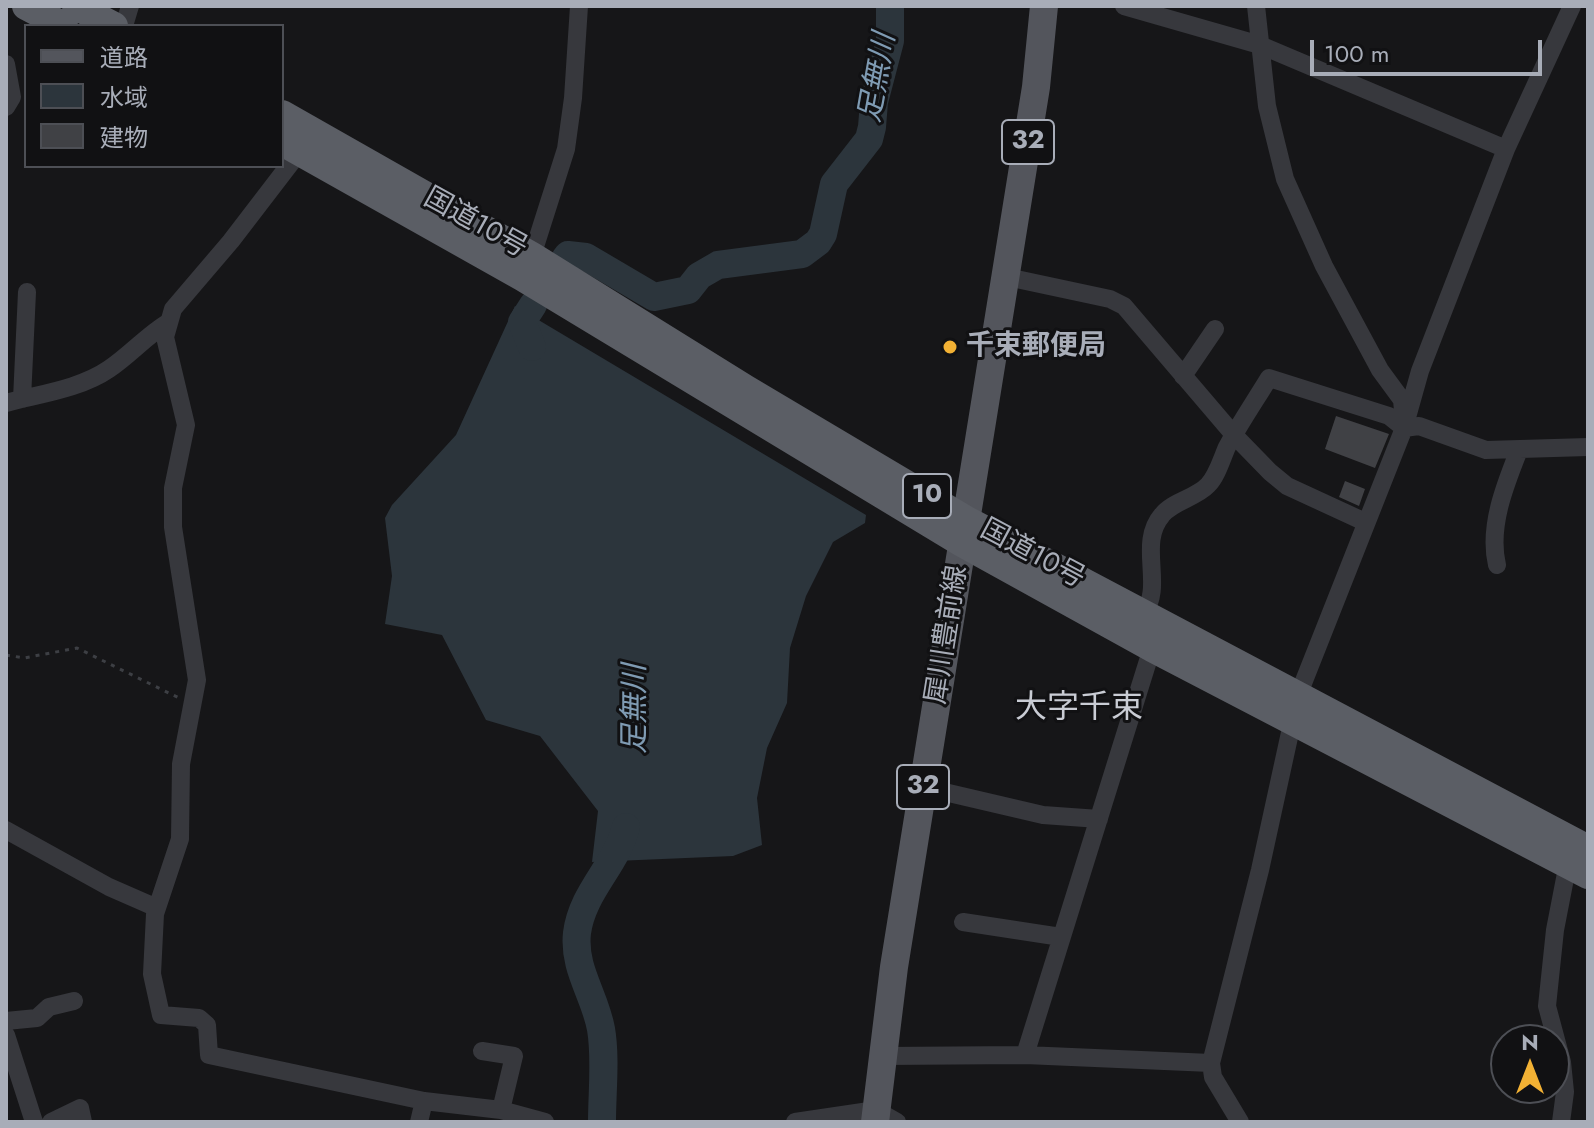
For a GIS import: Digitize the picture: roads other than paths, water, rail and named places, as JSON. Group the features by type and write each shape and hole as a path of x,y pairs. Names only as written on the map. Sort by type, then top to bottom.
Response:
{"highway":[{"path":"26,6 60,24"},
{"path":"76,6 110,24"},
{"name":"国道10号","path":"284,115 532,256 1152,648 1295,708"},
{"name":"国道10号","path":"291,146 964,531 1143,614 1295,708 1581,862"}],"main road":[{"name":"犀川豊前線","path":"883,1118 883,1056 894,967 1007,277 1036,87 1044,6"}],"street":[{"path":"532,256 566,149 579,6"},
{"path":"1124,6 1260,45 1506,149"},
{"path":"1256,6 1267,106 1285,179 1324,266 1380,370 1402,400 1404,428"},
{"path":"1240,1122 1213,1077 1211,1063 1260,870 1295,708 1404,428 1420,371 1506,149 1572,6"},
{"path":"6,64 12,97 6,107"},
{"path":"277,168 231,241 173,309 165,337 186,425 173,488 173,527 197,680 181,764 180,839 157,908 152,974 161,1015 199,1018 207,1025 209,1055 424,1101 501,1110 545,1122"},
{"path":"1007,277 1110,299 1124,306 1234,435 1287,486 1365,522"},
{"path":"27,292 14,401 80,383 108,370 151,333 169,322"},
{"path":"1183,376 1215,329"},
{"path":"1025,1055 1152,648 1143,614 1150,604 1153,591 1150,549 1154,530 1162,514 1209,485 1234,435 1269,378 1389,416 1404,428 1419,426 1486,450 1588,447"},
{"path":"1497,565 1494,551 1501,496 1519,450"},
{"path":"923,787 1043,815 1099,819"},
{"path":"6,830 109,887 157,908"},
{"path":"1561,1122 1565,1092 1562,1062 1547,1006 1555,930 1581,862"},
{"path":"963,922 1061,937"},
{"path":"6,1021 37,1018 49,1007 74,1001"},
{"path":"6,1035 34,1122"},
{"path":"482,1051 514,1056 501,1110"},
{"path":"883,1056 1025,1055 1211,1063"},
{"path":"419,1122 424,1101"},
{"path":"51,1122 80,1108 83,1122"},
{"path":"795,1122 883,1118"}],"water":[{"path":"515,306 866,515 865,523 833,542 806,596 790,648 787,703 767,748 757,798 762,845 733,856 592,862 598,811 540,736 486,720 442,635 385,624 392,576 385,518 392,505 456,435"}],"waterway":[{"name":"足無川","path":"565,259 568,255 586,257 654,297 688,290 699,276 718,265 802,254 818,242 823,234 834,184 869,139 874,102 890,41 890,6"},
{"name":"足無川","path":"532,347 522,322 533,305"},
{"name":"足無川","path":"602,1122 602,1040 598,1017 578,958 577,933 585,905 615,854 626,827"}],"place":[{"name":"千束郵便局","path":"950,347"}],"district":[{"name":"大字千束","path":"1079,709"}]}
